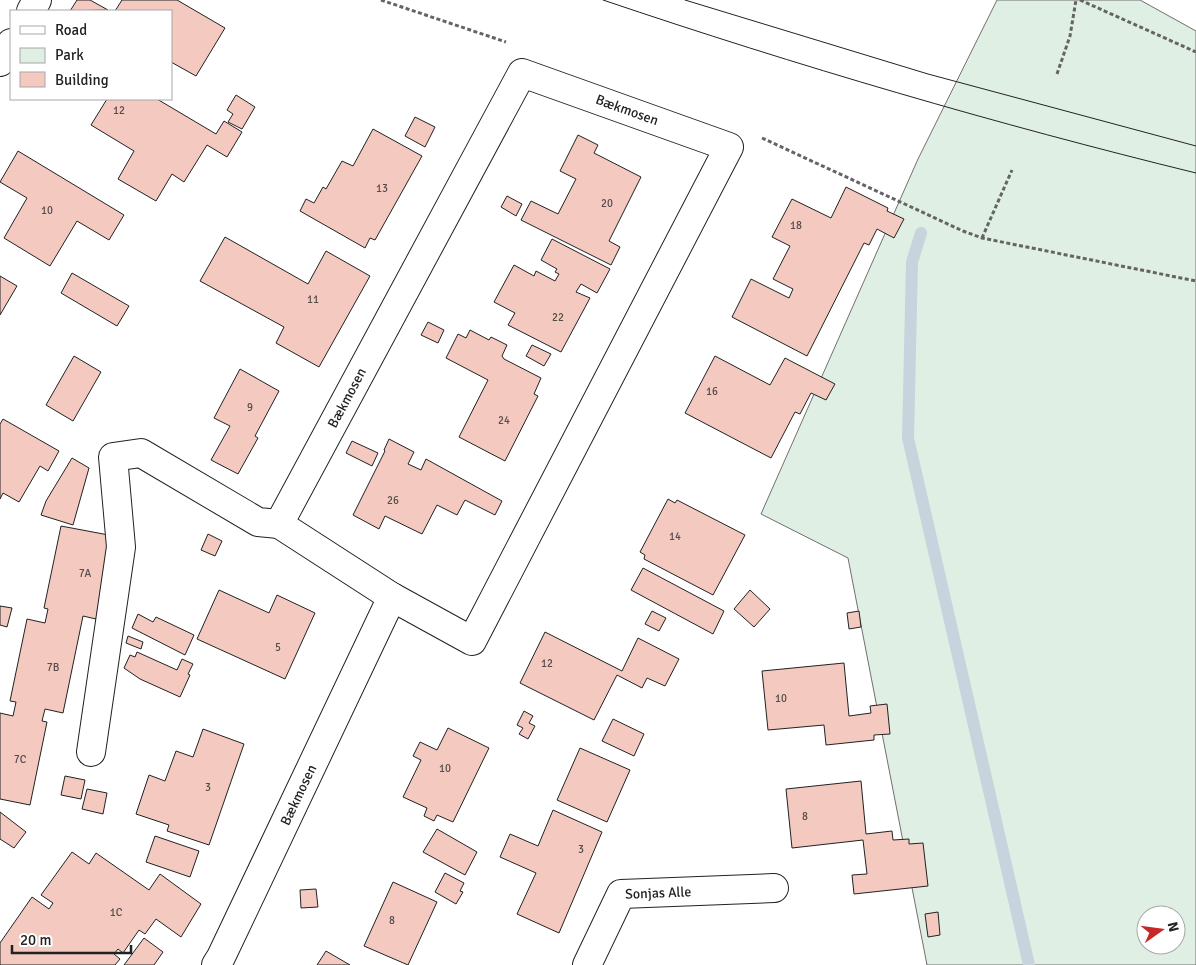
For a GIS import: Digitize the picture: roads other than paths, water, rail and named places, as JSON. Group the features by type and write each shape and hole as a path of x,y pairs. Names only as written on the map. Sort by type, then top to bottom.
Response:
{"street":[{"path":"0,62 10,45"},
{"name":"Bækmosen","path":"522,73 729,147 472,641 392,597 279,524 522,73"},
{"path":"91,752 121,547 113,457 142,453 258,522 279,524"},
{"name":"Bækmosen","path":"216,965 222,957 392,597"},
{"name":"Sonjas Alle","path":"587,965 621,894 774,888"}],"waterway":[{"path":"921,233 912,262 908,438 1029,965"}],"tram line":[{"path":"603,0 750,48 898,93 1046,135 1196,173"},
{"path":"685,0 928,74 1196,146"}]}
